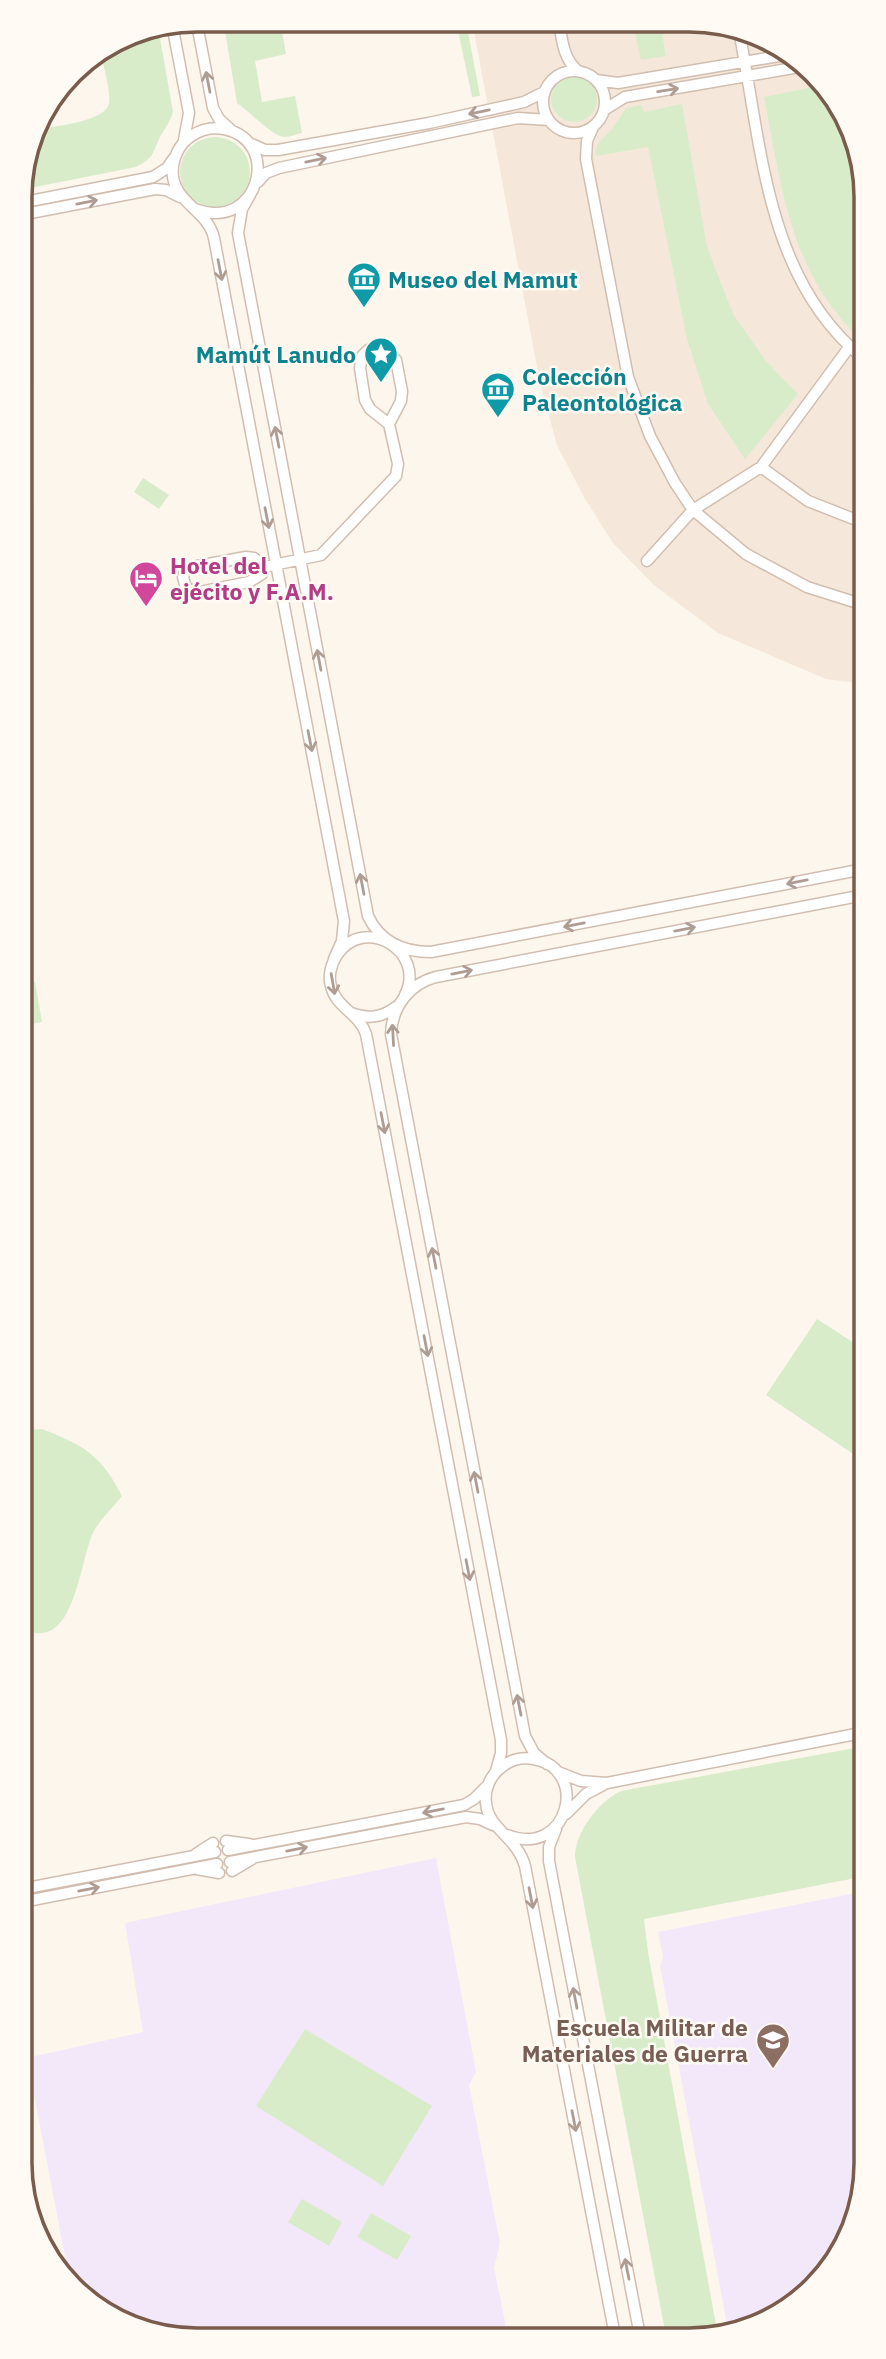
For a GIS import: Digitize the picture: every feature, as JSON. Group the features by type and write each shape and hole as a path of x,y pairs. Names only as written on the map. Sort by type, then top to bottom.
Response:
{"street":[{"path":"198,32 213,108 223,124 265,150 278,150 497,108 524,102 544,92"},
{"path":"561,32 568,61 578,71"},
{"path":"32,201 153,177 167,168 184,142 189,113 174,34"},
{"path":"741,39 771,202 788,256 812,302 854,350"},
{"path":"557,76 565,54"},
{"path":"596,80 618,83 777,56"},
{"path":"793,68 625,97 604,110 593,127 587,141 586,159 623,357 634,397 659,455 693,510 727,541 766,567 807,587 854,602"},
{"path":"549,120 543,102 544,92 557,76 567,71 588,74 596,80 604,94 604,110"},
{"path":"586,159 579,145 549,120 518,118 279,167 266,173 256,185 242,209 238,233 368,916 377,930 405,958 409,969 408,990 392,1024 393,1048 525,1736 534,1753 562,1779 567,1798 551,1841 549,1861 638,2328"},
{"path":"565,132 575,133 593,127"},
{"path":"184,142 204,130 215,128 238,134"},
{"path":"247,141 257,162 256,185"},
{"path":"177,151 173,173 179,194 207,220 214,238 344,921 342,942 334,959 330,979 331,989 342,1007 364,1028 501,1741 501,1753 486,1790 487,1811 517,1847 525,1866 613,2328"},
{"path":"32,213 155,189 171,192 205,212 225,213 243,203 250,195"},
{"path":"648,561 693,510 761,467 850,346"},
{"path":"264,567 321,555 392,482 398,464 389,424 370,409 360,368 362,356 376,347 383,348 396,360 400,381 401,401 389,424"},
{"path":"761,467 808,501 854,519"},
{"path":"246,557 254,558 264,567 261,574 249,582 199,592 186,588 183,577 192,567 246,557"},
{"path":"334,959 341,950 359,938 380,938 410,950 431,952 854,871"},
{"path":"351,1013 369,1017 388,1013 419,984 436,977 854,897"},
{"path":"227,1845 257,1844 464,1805 479,1795 493,1776 515,1760 537,1759 581,1781 607,1783 854,1734"},
{"path":"231,1866 259,1856 466,1817 480,1819 516,1839 536,1839 553,1830 586,1794 607,1783"},
{"path":"32,1887 191,1857 214,1848"},
{"path":"32,1900 193,1869 218,1869"}],"shaded area":[{"path":"474,32 711,33 743,40 781,59 806,80 838,123 846,143 854,185 854,683 826,679 718,633 655,586 613,543 585,499 557,445 540,383"},
{"path":"436,1858 476,2072 469,2085 500,2243 494,2268 506,2328 175,2326 133,2315 96,2293 80,2279 66,2263 32,2084 32,2057 143,2032 125,1923"},
{"name":"Escuela Militar de Materiales de Guerra","path":"854,1893 854,2174 846,2216 827,2254 806,2279 772,2305 733,2322 727,2323 660,1966 663,1957 658,1932"}],"green space":[{"path":"225,32 282,32 286,54 255,61 262,102 295,96 302,133 280,136 237,103"},
{"path":"458,32 468,32 480,96 472,97"},
{"path":"635,32 662,32 666,56 641,60"},
{"path":"160,36 173,112 154,152 136,167 32,188 37,153 47,128 86,120 103,112 109,101 102,61 133,44"},
{"path":"574,76 591,82 597,99 591,116 574,122 557,116 551,99 557,82"},
{"path":"812,87 838,123 846,143 854,185 854,332 820,289 793,229 764,97"},
{"path":"682,104 707,247 733,314 765,360 798,394 745,459 708,404 687,339 648,147 596,156 598,143 612,129 626,108 641,105 644,112"},
{"path":"215,137 240,147 250,172 240,197 215,207 190,197 180,172 190,147"},
{"path":"143,478 169,495 159,509 134,492"},
{"path":"35,982 42,1022 32,1024 32,983"},
{"path":"817,1319 854,1343 854,1455 766,1395"},
{"path":"42,1429 81,1447 99,1461 122,1496 92,1535 78,1585 63,1619 53,1630 39,1633 32,1631 32,1430"},
{"path":"854,1748 854,1878 644,1919 716,2325 711,2326 664,2328 575,1857 579,1838 590,1818 605,1802 621,1791"},
{"path":"305,2029 432,2106 383,2186 256,2106"},
{"path":"302,2199 342,2222 329,2246 288,2222"},
{"path":"371,2213 411,2236 397,2260 357,2237"}],"place":[{"name":"Museo del Mamut","path":"364,309"},
{"name":"Mamút Lanudo","path":"381,384"},
{"name":"Colección Paleontológica","path":"498,419"},
{"name":"Hotel del ejécito y F.A.M.","path":"146,608"},
{"name":"Escuela Militar de Materiales de Guerra","path":"773,2070"}]}
